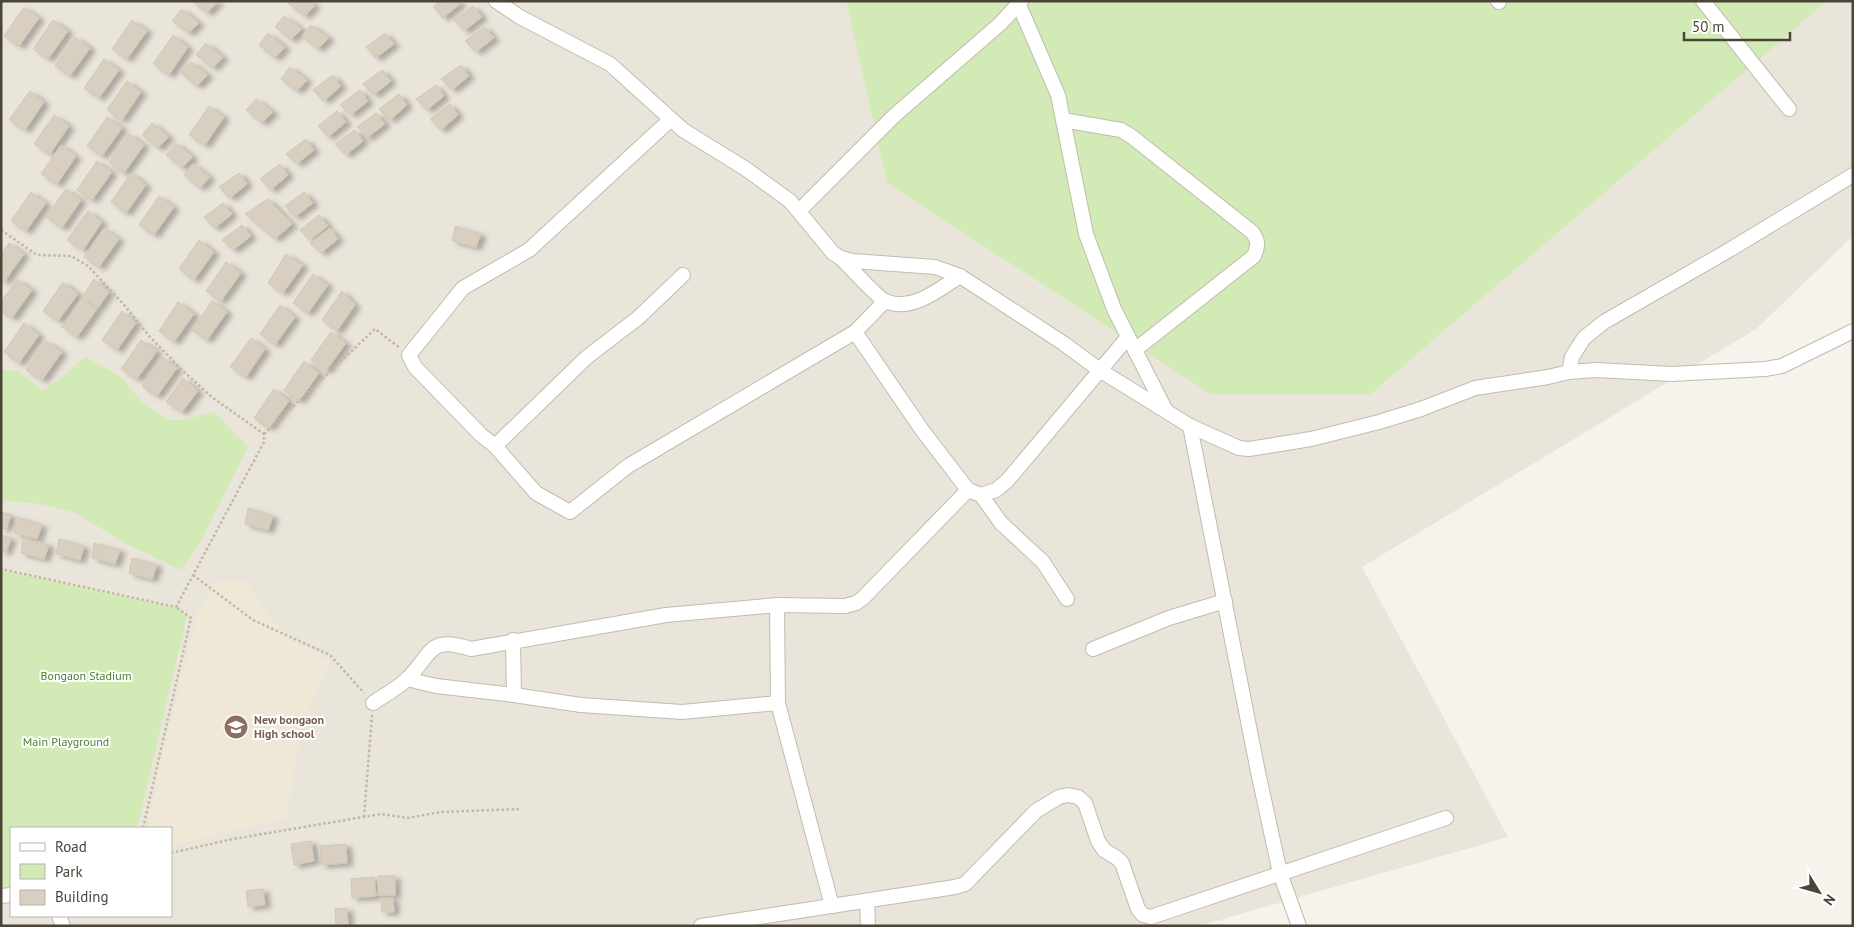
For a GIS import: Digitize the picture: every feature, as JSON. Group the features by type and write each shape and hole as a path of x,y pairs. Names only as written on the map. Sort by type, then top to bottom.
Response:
{"street":[{"path":"496,1 520,17 610,64 670,120 700,142 746,169 790,202 800,211 833,253 885,301 909,304 920,301 960,276"},
{"path":"1703,1 1789,109"},
{"path":"800,211 895,115 1001,23 1020,3 1058,94 1086,234 1114,309 1166,412"},
{"path":"670,120 529,250 463,288 409,355 416,367 481,435 495,446 536,493 570,512 628,466 854,332 885,301"},
{"path":"1063,120 1121,130 1131,136 1252,232 1258,240 1258,247 1249,260 1135,350"},
{"path":"1569,372 1572,357 1584,338 1604,322 1731,249 1853,175"},
{"path":"840,258 854,261 935,267 960,276 1101,371 1166,412 1190,426 1234,446 1249,449 1311,438 1379,422 1421,409 1474,388 1569,372 1606,370 1672,374 1765,369 1782,366 1853,331"},
{"path":"495,446 587,357 638,318 683,275"},
{"path":"854,332 922,430 1001,523 1044,562 1067,599"},
{"path":"373,703 408,679 424,656 441,644 452,643 470,649 513,640 666,615 777,605 845,606 856,602 863,598 975,492 996,490 1007,481 1128,337"},
{"path":"1190,426 1258,772 1280,873 1299,926"},
{"path":"1093,649 1169,618 1225,602"},
{"path":"777,605 778,703 832,906"},
{"path":"513,640 514,695"},
{"path":"408,679 436,686 581,705 682,712 778,703"},
{"path":"701,926 965,884 1036,811 1059,797 1068,795 1078,797 1086,803 1098,841 1104,850 1122,863 1138,909 1143,915 1151,917 1446,818"},
{"path":"867,900 868,926"}],"path":[{"path":"1,230 36,255 71,256 88,266 183,371 213,398 264,434"},
{"path":"176,607 264,442 264,434 375,330 409,355"},
{"path":"1,569 176,607 191,618 143,827"},
{"path":"192,575 253,620 330,655 373,703 364,817"},
{"path":"172,853 233,839 381,814 408,818 440,812 521,808"}],"shaded area":[{"path":"1,1 846,1 887,183 1210,394 1371,394 1827,1 1853,1 1853,236 1756,329 1362,567 1508,837 1199,926 1,926"},
{"name":"New bongaon High school","path":"247,581 259,602 286,638 330,661 311,703 297,751 287,818 172,845 172,827 148,827 160,764 199,608 216,582"}],"green space":[{"path":"846,1 1827,1 1371,394 1210,394 887,183"},
{"path":"85,357 120,376 145,405 170,420 184,420 214,412 248,447 198,546 181,570 126,544 76,513 40,504 1,500 1,370 18,371 43,390 59,380"},
{"name":"Bongaon Stadium","path":"1,570 176,608 187,616 137,827 10,827 10,888 1,891"}],"building":[{"path":"192,1 217,1 218,2 207,13"},
{"path":"290,1 310,1 315,5 305,16 288,3"},
{"path":"440,1 459,1 461,3 443,18 433,7"},
{"path":"473,6 482,17 464,31 454,20"},
{"path":"24,7 39,18 19,46 4,36"},
{"path":"182,9 199,23 189,33 172,21"},
{"path":"284,16 302,29 291,40 275,27"},
{"path":"53,20 68,31 48,59 33,49"},
{"path":"132,20 147,31 127,59 112,49"},
{"path":"311,25 329,38 318,49 302,36"},
{"path":"485,27 494,38 476,52 465,41"},
{"path":"268,33 285,47 275,58 259,45"},
{"path":"385,33 394,44 376,58 366,47"},
{"path":"173,35 188,47 169,75 153,64"},
{"path":"75,37 90,48 70,76 55,66"},
{"path":"206,43 223,57 213,68 196,55"},
{"path":"104,59 119,70 99,98 84,88"},
{"path":"191,62 208,75 197,86 181,73"},
{"path":"461,65 469,76 452,90 441,79"},
{"path":"290,67 307,80 297,91 281,79"},
{"path":"382,70 391,81 374,95 363,84"},
{"path":"333,75 341,86 324,101 313,90"},
{"path":"127,81 141,92 122,120 107,110"},
{"path":"436,85 444,96 427,110 416,99"},
{"path":"360,90 368,101 351,115 340,105"},
{"path":"30,91 44,102 25,130 9,120"},
{"path":"399,94 407,105 390,120 379,109"},
{"path":"256,99 273,112 262,123 246,110"},
{"path":"450,104 458,115 441,130 430,119"},
{"path":"209,106 224,117 205,145 189,135"},
{"path":"337,111 346,122 328,137 318,126"},
{"path":"376,113 385,124 367,138 357,127"},
{"path":"54,115 69,126 50,154 34,144"},
{"path":"107,117 122,128 102,156 87,146"},
{"path":"152,123 169,137 158,148 142,135"},
{"path":"355,130 363,141 346,155 335,144"},
{"path":"129,134 144,145 124,173 109,163"},
{"path":"306,139 314,150 297,164 286,154"},
{"path":"176,143 193,157 182,168 166,155"},
{"path":"61,145 76,156 57,184 41,174"},
{"path":"97,161 112,172 92,200 77,190"},
{"path":"193,164 210,177 200,188 184,175"},
{"path":"280,164 288,175 271,190 260,179"},
{"path":"131,173 146,185 126,213 111,202"},
{"path":"239,173 247,184 230,198 219,187"},
{"path":"66,189 81,200 62,228 46,217"},
{"path":"31,192 46,203 26,231 11,221"},
{"path":"304,192 313,203 295,217 285,206"},
{"path":"159,196 174,207 154,235 139,225"},
{"path":"268,199 292,224 275,239 245,214"},
{"path":"223,203 232,214 215,228 204,217"},
{"path":"88,211 102,222 83,250 67,240"},
{"path":"319,215 328,226 310,240 300,230"},
{"path":"242,225 251,236 233,250 222,240"},
{"path":"455,226 481,234 476,247 452,241"},
{"path":"104,228 119,239 99,267 84,257"},
{"path":"330,228 338,239 321,253 310,243"},
{"path":"199,240 214,252 194,280 179,269"},
{"path":"9,243 24,254 4,282 1,280 1,254"},
{"path":"286,254 303,265 283,293 268,283"},
{"path":"226,262 241,273 221,301 206,291"},
{"path":"313,274 328,285 308,313 293,303"},
{"path":"17,279 32,290 12,318 1,311 1,302"},
{"path":"94,279 109,292 98,308 83,296"},
{"path":"63,282 78,294 58,321 43,311"},
{"path":"342,291 355,305 337,331 322,320"},
{"path":"82,298 97,309 77,337 62,327"},
{"path":"212,301 227,312 207,340 192,330"},
{"path":"178,302 194,314 174,342 159,331"},
{"path":"280,305 295,317 275,345 260,334"},
{"path":"122,311 136,323 117,350 102,340"},
{"path":"24,323 39,335 19,363 4,352"},
{"path":"331,332 346,343 326,371 311,360"},
{"path":"251,338 265,349 246,377 230,367"},
{"path":"141,340 157,351 137,379 121,369"},
{"path":"46,341 62,352 42,380 26,370"},
{"path":"162,357 177,368 157,396 142,386"},
{"path":"304,361 319,373 299,401 284,390"},
{"path":"183,378 198,391 182,412 166,402"},
{"path":"274,389 289,401 269,428 254,418"},
{"path":"248,508 273,516 268,530 245,524"},
{"path":"1,512 11,515 6,529 1,528"},
{"path":"17,517 42,525 37,539 14,533"},
{"path":"1,535 11,538 6,552 1,551"},
{"path":"23,538 49,545 44,559 21,553"},
{"path":"59,539 84,546 80,560 56,554"},
{"path":"94,543 120,550 115,564 92,558"},
{"path":"132,558 157,565 152,579 129,573"},
{"path":"311,841 314,861 294,865 291,844"},
{"path":"346,844 347,863 321,865 320,846"},
{"path":"378,876 395,876 395,895 378,895"},
{"path":"374,877 376,896 352,898 351,879"},
{"path":"263,889 265,905 248,907 246,891"},
{"path":"393,898 394,912 382,912 381,899"},
{"path":"347,908 348,926 336,926 335,909"}],"place":[{"name":"New bongaon High school","path":"236,727"}],"park label":[{"name":"Main Playground","path":"66,742"}]}
